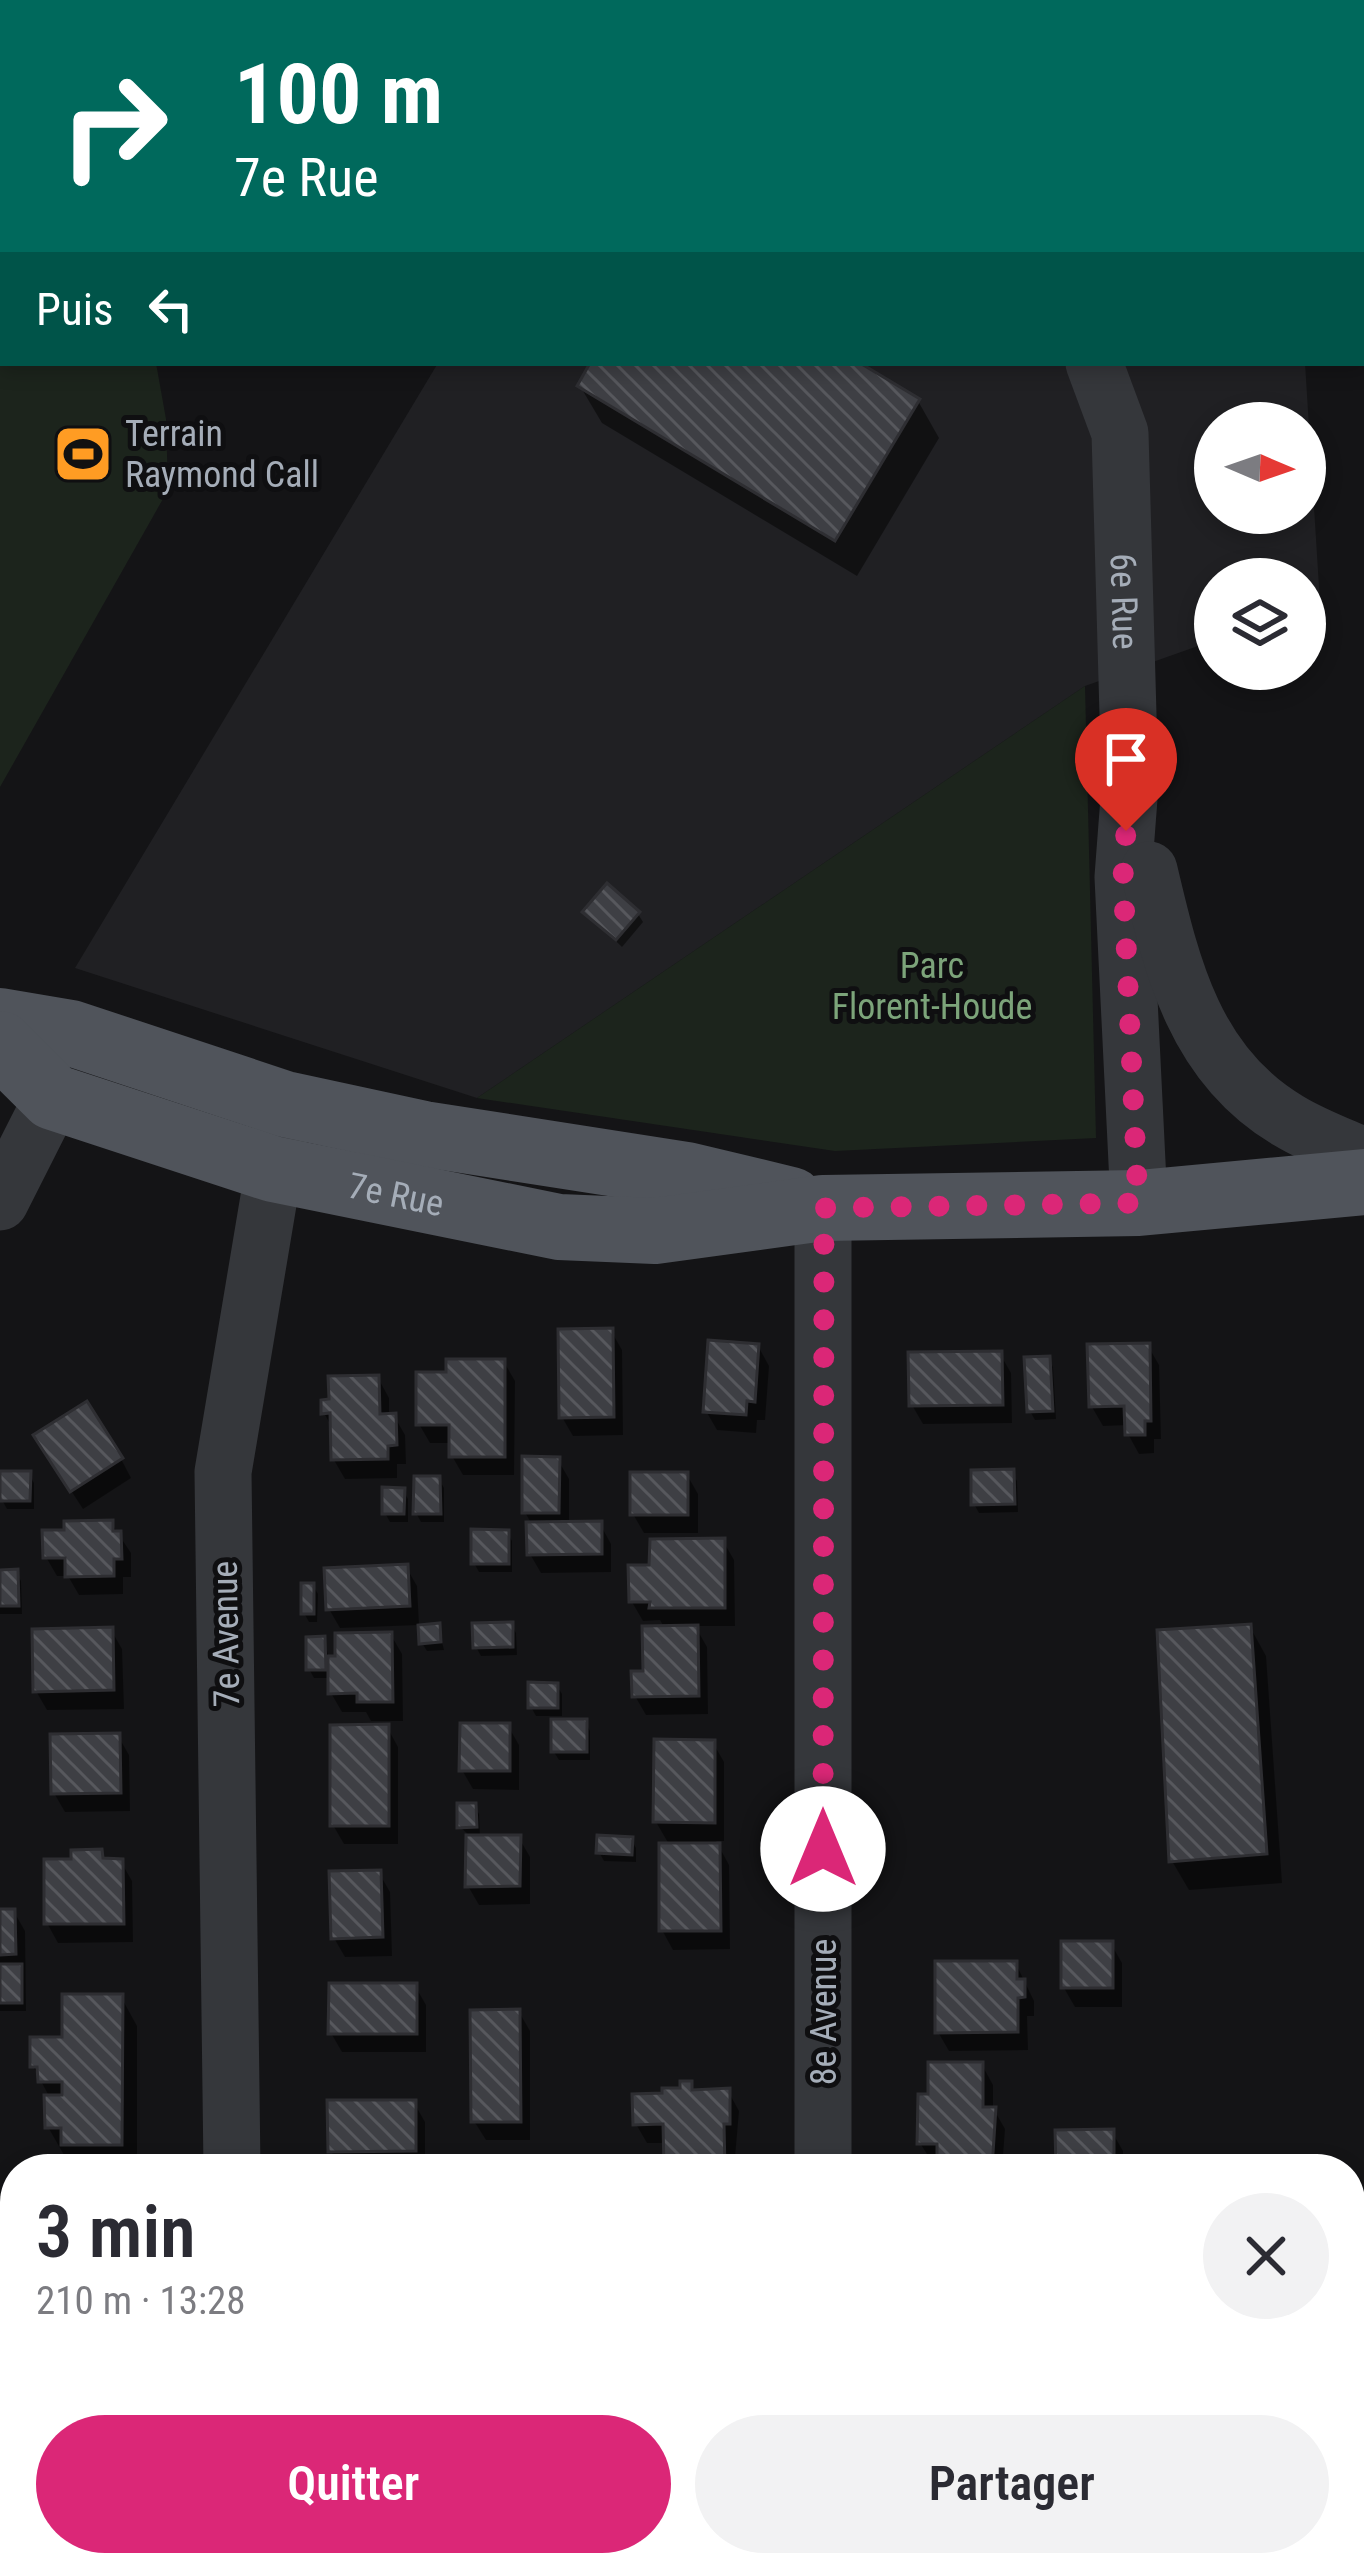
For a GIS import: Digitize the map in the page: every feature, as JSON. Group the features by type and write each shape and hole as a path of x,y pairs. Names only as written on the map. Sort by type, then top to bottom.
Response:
{"main road":[{"name":"7e Rue","path":"0,1021 71,1033 285,1104 424,1134 687,1175 824,1208"},
{"name":"7e Rue","path":"0,1044 53,1097 273,1169 559,1227 655,1231 824,1208 1138,1203 1364,1182"}],"street":[{"name":"6e Rue","path":"1095,366 1120,433 1130,785 1123,877 1138,1203"},
{"path":"1130,785 1167,948 1192,1016 1225,1068 1286,1119 1364,1156"},
{"path":"0,1202 53,1097"},
{"name":"7e Avenue","path":"232,2154 223,1472 285,1104"},
{"name":"8e Avenue","path":"823,2154 824,1208"}],"shaded area":[{"path":"436,366 1305,366 1307,402 1194,402 1194,534 1316,534 1317,558 1194,558 1194,647 1085,686 477,1098 75,968"}],"green space":[{"name":"Terrain Raymond Call","path":"0,366 157,366 166,419 168,490 0,787"},
{"name":"Parc Florent-Houde","path":"1085,686 1096,1138 835,1151 477,1098"}],"building":[{"path":"588,366 865,366 920,399 835,541 577,386"},
{"path":"607,883 640,912 616,940 582,912"},
{"path":"613,1328 614,1417 559,1418 558,1329"},
{"path":"708,1340 759,1344 755,1402 747,1401 746,1415 703,1412"},
{"path":"1150,1343 1151,1421 1145,1421 1145,1435 1125,1435 1124,1406 1089,1407 1087,1344"},
{"path":"1002,1351 1003,1405 909,1406 908,1352"},
{"path":"1050,1356 1053,1411 1027,1412 1024,1357"},
{"path":"446,1359 505,1359 505,1457 449,1457 449,1425 416,1425 416,1372 446,1372"},
{"path":"379,1375 380,1414 396,1413 397,1445 388,1446 388,1459 331,1460 330,1413 321,1414 321,1400 329,1399 328,1376"},
{"path":"87,1401 123,1458 70,1492 33,1435"},
{"path":"522,1456 560,1457 559,1513 522,1513"},
{"path":"1014,1469 1015,1504 971,1505 971,1470"},
{"path":"0,1471 31,1471 30,1501 0,1501"},
{"path":"630,1472 688,1472 688,1515 630,1515"},
{"path":"414,1476 440,1476 441,1514 413,1514"},
{"path":"382,1487 405,1488 404,1514 382,1514"},
{"path":"113,1520 113,1531 121,1531 122,1559 114,1559 114,1576 65,1577 65,1558 43,1558 42,1530 64,1530 64,1521"},
{"path":"602,1521 602,1554 527,1555 526,1522"},
{"path":"471,1529 509,1530 509,1564 471,1564"},
{"path":"725,1538 725,1608 649,1608 650,1602 629,1602 628,1565 649,1565 650,1539"},
{"path":"408,1564 410,1606 326,1610 324,1568"},
{"path":"18,1569 19,1606 0,1606 0,1570"},
{"path":"301,1583 314,1583 314,1614 301,1614"},
{"path":"513,1622 513,1647 473,1648 472,1623"},
{"path":"440,1623 441,1642 419,1644 418,1625"},
{"path":"1251,1624 1267,1854 1169,1862 1157,1630"},
{"path":"698,1625 699,1696 632,1697 631,1671 643,1671 642,1626"},
{"path":"113,1627 114,1690 33,1692 32,1629"},
{"path":"392,1632 393,1702 357,1702 357,1693 328,1694 328,1656 335,1656 335,1633"},
{"path":"325,1636 326,1670 306,1670 306,1637"},
{"path":"528,1682 558,1683 558,1708 528,1708"},
{"path":"551,1719 587,1719 587,1752 551,1752"},
{"path":"460,1723 510,1723 510,1771 459,1771"},
{"path":"389,1724 389,1826 330,1826 330,1725"},
{"path":"120,1733 121,1793 51,1794 50,1734"},
{"path":"654,1739 715,1740 715,1823 653,1822"},
{"path":"457,1803 476,1803 477,1827 457,1828"},
{"path":"466,1835 521,1835 520,1886 465,1887"},
{"path":"597,1835 633,1837 632,1855 596,1853"},
{"path":"659,1843 720,1843 721,1931 659,1931"},
{"path":"102,1849 103,1858 123,1859 124,1924 44,1924 44,1859 71,1859 71,1850"},
{"path":"381,1870 383,1937 331,1939 329,1871"},
{"path":"0,1909 15,1909 16,1954 0,1955"},
{"path":"1061,1941 1113,1941 1113,1988 1061,1988"},
{"path":"935,1961 1017,1961 1017,1979 1025,1979 1025,1997 1018,1998 1018,2032 935,2033"},
{"path":"0,1964 22,1964 22,2003 0,2003"},
{"path":"329,1983 417,1983 417,2034 328,2034"},
{"path":"62,1994 123,1994 122,2145 61,2145 61,2128 45,2128 44,2095 62,2095 62,2082 38,2082 37,2067 30,2067 30,2037 62,2037"},
{"path":"520,2009 521,2122 471,2122 470,2010"},
{"path":"928,2062 983,2062 983,2107 996,2107 993,2154 937,2154 937,2144 917,2144 918,2094 928,2094"},
{"path":"680,2081 692,2081 692,2090 730,2088 725,2154 664,2154 663,2124 633,2125 632,2094 680,2088"},
{"path":"327,2100 416,2100 416,2151 328,2152"},
{"path":"1114,2129 1114,2154 1056,2154 1055,2130"}],"place":[{"name":"Terrain Raymond Call","path":"83,454"}],"route":[{"path":"823,1849 824,1208 1138,1203 1123,877 1126,831"}]}
